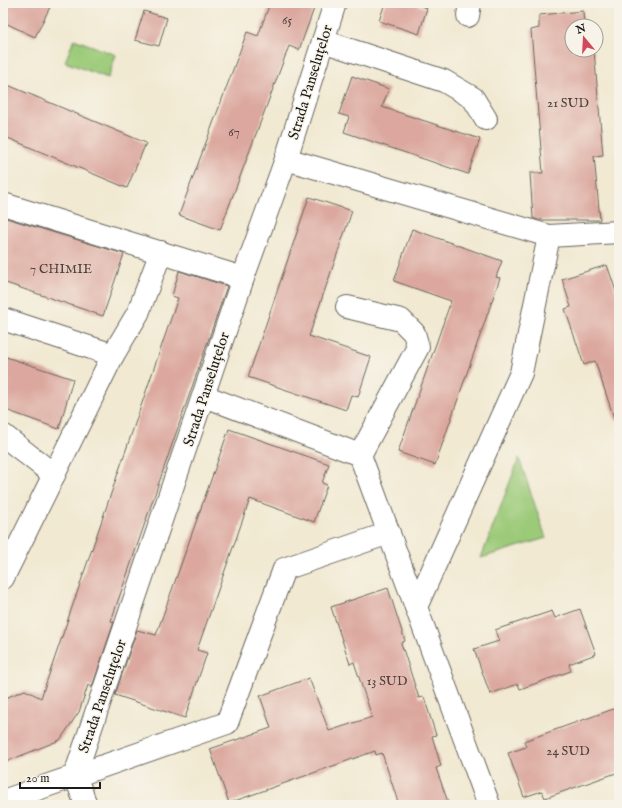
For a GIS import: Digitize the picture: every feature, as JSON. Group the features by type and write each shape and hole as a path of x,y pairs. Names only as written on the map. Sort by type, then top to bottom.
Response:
{"street":[{"name":"Strada Panseluțelor","path":"75,775 243,278 286,159 335,3"},
{"path":"323,41 444,81 473,98 486,119"},
{"path":"286,159 549,236 619,232"},
{"path":"3,204 243,278"},
{"path":"416,607 520,372 549,236"},
{"path":"3,578 113,355 138,312 161,252"},
{"path":"347,307 401,320 414,333 418,347 360,455 489,805"},
{"path":"3,319 113,355"},
{"path":"204,396 360,455"},
{"path":"3,435 54,475"},
{"path":"3,801 227,723 284,569 389,533"},
{"path":"75,775 86,805"}],"green space":[{"path":"74,39 116,55 108,78 65,62"},
{"path":"519,458 546,538 481,558"}],"building":[{"path":"3,3 52,3 35,37 3,22"},
{"path":"270,3 316,3 299,50 289,46 220,230 179,215 247,32 258,36"},
{"path":"385,3 411,3 427,8 419,34 379,21"},
{"path":"144,11 167,18 159,46 135,40"},
{"path":"583,11 583,18 564,18 564,58 595,58 603,155 594,156 600,220 538,220 533,218 530,173 543,173 531,30 539,28 539,15"},
{"path":"352,76 389,89 382,107 480,139 468,174 344,132 349,117 339,114"},
{"path":"3,83 146,143 127,188 3,136"},
{"path":"309,197 352,211 309,336 371,357 358,397 351,395 346,410 248,377"},
{"path":"3,217 124,254 103,316 3,282"},
{"path":"412,229 502,261 496,277 500,278 435,465 398,452 451,301 394,281"},
{"path":"607,265 619,300 619,421 615,421 595,361 584,365 565,309 571,307 562,279"},
{"path":"179,271 227,286 111,621 114,622 92,687 88,685 79,712 60,740 3,763 3,699 25,690 41,698 178,298 172,296"},
{"path":"3,356 73,379 59,429 3,409"},
{"path":"229,429 329,464 322,483 327,485 314,522 250,499 197,650 207,653 185,718 115,695 137,630 156,635"},
{"path":"388,588 405,641 401,643 419,698 424,697 436,735 432,736 441,766 436,768 449,805 399,805 382,753 376,755 375,751 229,803 210,749 271,728 260,696 309,678 329,731 372,717 354,662 350,664 331,607"},
{"path":"580,609 596,654 569,664 571,671 520,689 518,684 490,694 474,649 499,641 495,630 552,611 555,618"},
{"path":"619,707 619,772 545,798 542,791 524,797 508,753 526,747 524,741"}]}
